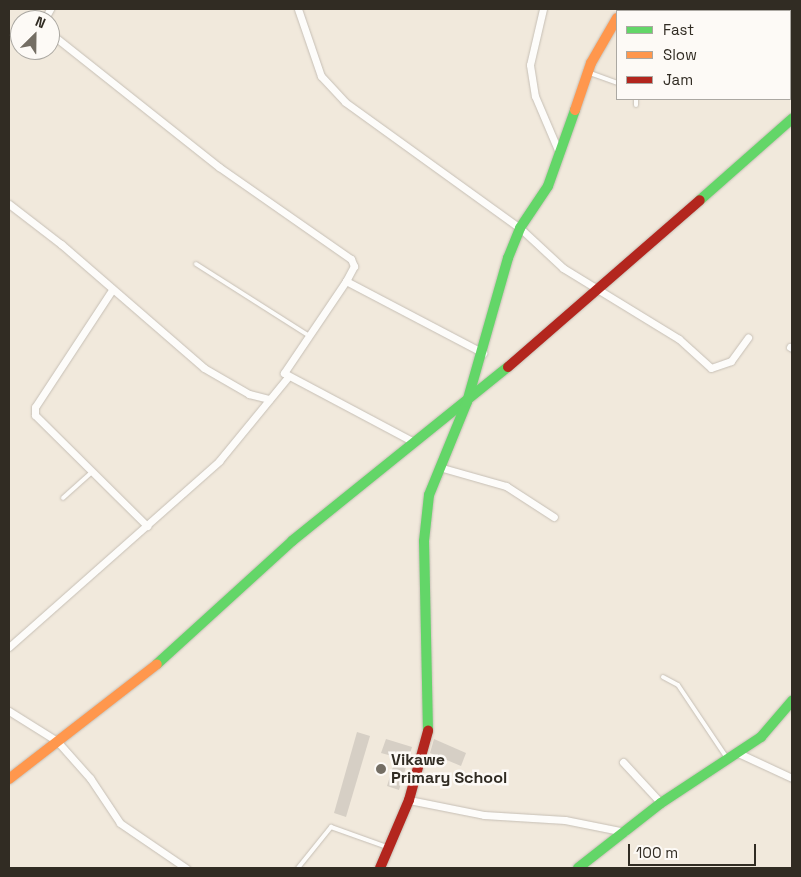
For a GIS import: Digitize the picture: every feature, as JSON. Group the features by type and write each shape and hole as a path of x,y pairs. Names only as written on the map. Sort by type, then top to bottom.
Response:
{"street":[{"path":"298,9 321,76 345,102 520,228 563,268 679,340 711,368 731,361 748,338"},
{"path":"543,9 530,66 535,96 558,150"},
{"path":"380,868 409,800 428,734 424,541 429,495 439,466 467,402 484,353 504,272 520,228 548,186 558,150 588,72 616,20"},
{"path":"60,41 219,167 351,259 354,266 346,281 286,368 288,377"},
{"path":"9,779 162,660 292,541 414,442 467,402 792,120"},
{"path":"9,204 204,368 249,394 269,400"},
{"path":"346,281 484,353"},
{"path":"112,290 35,407 39,422 95,470 147,526"},
{"path":"9,647 219,461 288,377"},
{"path":"288,377 414,442"},
{"path":"439,466 506,486 554,517"},
{"path":"578,868 662,803 731,755 761,737 792,701"},
{"path":"9,712 57,741 90,778 120,823 186,868"},
{"path":"731,755 792,778"},
{"path":"623,762 662,803"},
{"path":"409,800 484,815 565,820 626,832"}],"lane":[{"path":"588,72 616,83"},
{"path":"636,100 636,105"},
{"path":"196,264 308,336"},
{"path":"63,498 95,470"},
{"path":"663,677 678,686 731,755"},
{"path":"298,868 333,826 390,848"}],"building":[{"path":"357,732 370,736 346,817 334,813"},
{"path":"386,739 412,747 399,790 387,786 396,757 381,753"},
{"path":"434,739 466,753 461,766 430,753"}],"traffic: fast":[{"path":"428,731 424,541 429,495 467,402 508,258 520,228 548,186 575,110"},
{"path":"700,200 792,119"},
{"path":"157,664 292,541 508,367"},
{"path":"578,868 661,803 761,737 792,701"}],"traffic: slow":[{"path":"575,110 591,63 616,20"},
{"path":"9,779 157,664"}],"traffic: jam":[{"path":"508,367 700,200"},
{"path":"380,868 409,800 428,731"}],"place":[{"name":"Vikawe Primary School","path":"381,769"}]}
